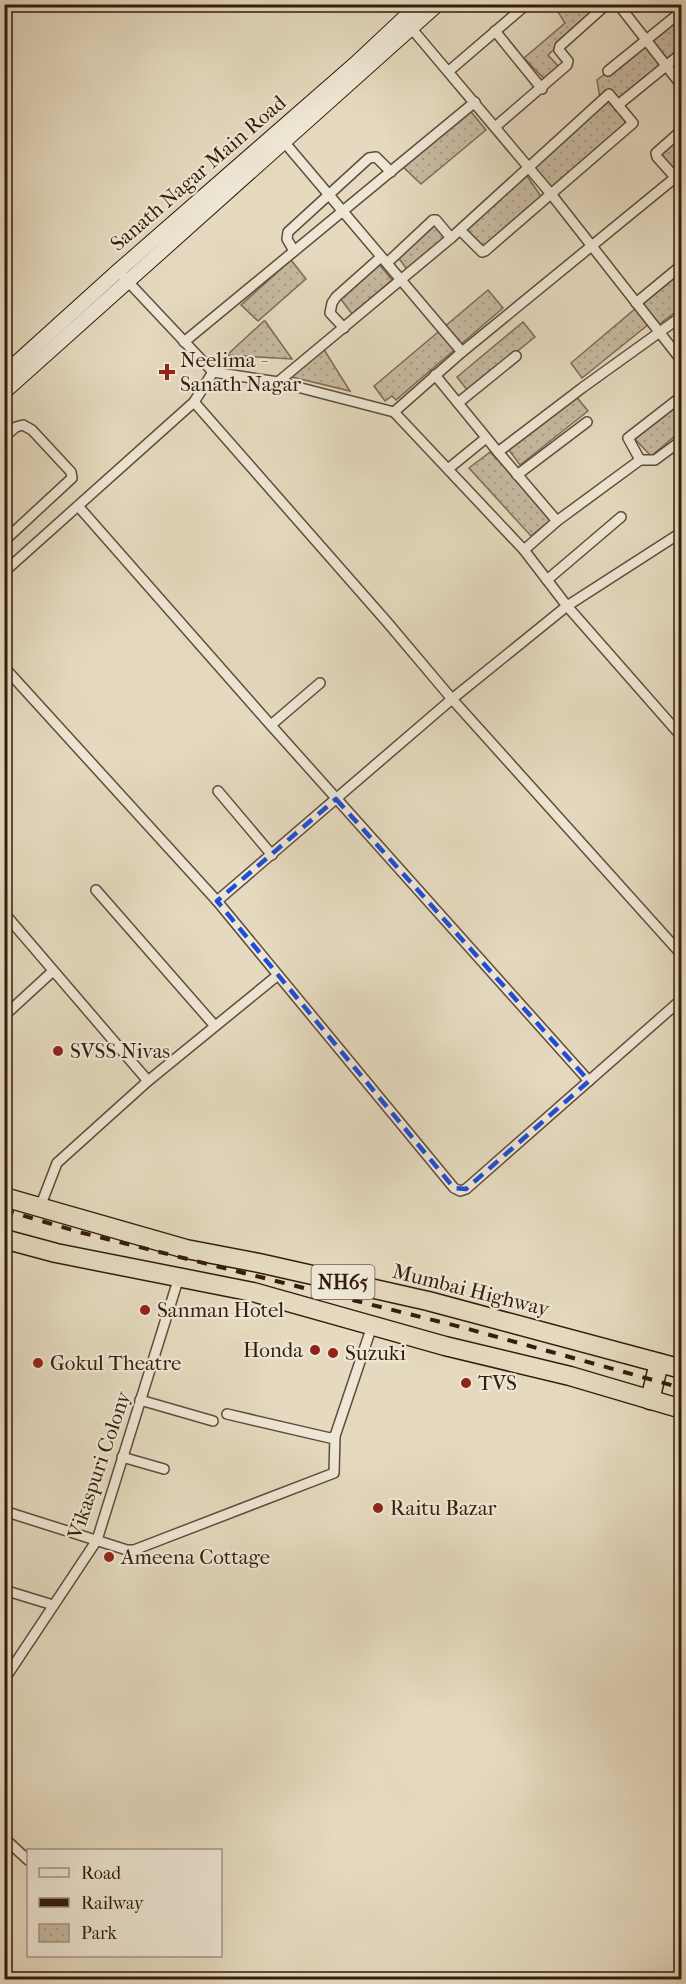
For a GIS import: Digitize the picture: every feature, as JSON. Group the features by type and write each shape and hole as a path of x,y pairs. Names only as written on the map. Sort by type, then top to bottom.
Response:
{"highway":[{"name":"Mumbai Highway","path":"4,1197 186,1249 428,1301 681,1369"},
{"name":"NH65","path":"4,1239 56,1253 253,1292 372,1326 570,1376 681,1409"},
{"path":"253,1292 259,1263"},
{"path":"650,1400 659,1363"}],"street":[{"name":"Sanath Nagar Main Road","path":"4,374 122,276 419,4"},
{"path":"4,392 122,276 285,142 438,4"},
{"path":"449,71 526,4"},
{"path":"495,127 542,89 567,65 568,61 559,50 560,46 607,4"},
{"path":"618,4 681,86"},
{"path":"608,70 681,10"},
{"path":"412,29 551,194 681,361"},
{"path":"495,31 542,89"},
{"path":"618,105 681,53"},
{"path":"278,382 451,238 609,94 633,123 485,251 482,252 460,230"},
{"path":"184,342 475,102"},
{"path":"394,412 591,244 679,178 657,157 656,153 681,130"},
{"path":"285,142 462,352"},
{"path":"294,251 287,239 287,234 369,158 376,157 391,172"},
{"path":"344,328 330,313 336,297 433,220 436,220 451,238"},
{"path":"636,303 681,265"},
{"path":"122,276 213,372 278,382 394,412 524,550 567,606 681,737"},
{"path":"498,452 681,316"},
{"path":"458,403 516,356"},
{"path":"4,572 194,402 213,372"},
{"path":"435,375 557,521"},
{"path":"640,460 628,438 681,396"},
{"path":"194,402 452,699 681,955"},
{"path":"517,475 587,422"},
{"path":"4,437 16,426 23,425 32,430 71,472 72,478 4,541"},
{"path":"448,469 486,438"},
{"path":"524,550 557,521 640,460 655,460 681,440"},
{"path":"78,506 336,799 590,1080"},
{"path":"547,580 621,517"},
{"path":"217,901 452,699 567,606 681,532"},
{"path":"4,667 217,901 454,1188 460,1191 466,1189 681,999"},
{"path":"271,726 320,683"},
{"path":"218,791 272,855"},
{"path":"96,890 214,1026"},
{"path":"4,913 148,1081"},
{"path":"4,1016 53,971"},
{"path":"40,1208 57,1163 148,1081 278,975"},
{"name":"Vikaspuri Colony","path":"4,1680 97,1540 179,1277"},
{"path":"4,1511 127,1550 134,1550 334,1473 335,1437 372,1326"},
{"path":"140,1400 213,1421"},
{"path":"227,1414 330,1438 335,1437"},
{"path":"122,1457 164,1469"},
{"path":"4,1590 53,1605"},
{"path":"4,1838 27,1859"}],"highlighted area":[{"path":"336,799 589,1081 466,1189 454,1188 217,901"}],"green space":[{"path":"603,4 548,55 561,69 550,85 524,58 565,23 558,12 567,5"},
{"path":"681,14 681,50 666,63 649,41"},
{"path":"644,43 663,65 619,103 600,98 597,80"},
{"path":"609,97 628,125 551,190 532,167"},
{"path":"467,107 486,130 421,184 402,166"},
{"path":"681,132 681,160 670,169 658,153"},
{"path":"527,176 542,198 484,250 464,229"},
{"path":"436,221 450,238 409,272 397,256"},
{"path":"291,260 306,279 258,321 241,305"},
{"path":"378,263 392,280 352,314 340,298"},
{"path":"681,270 681,308 658,325 641,302"},
{"path":"488,290 503,308 396,400 392,396 385,401 374,386"},
{"path":"636,308 649,324 582,378 571,363"},
{"path":"264,321 292,359 227,355"},
{"path":"523,322 535,337 468,391 457,377"},
{"path":"323,348 350,391 292,377"},
{"path":"575,395 588,411 520,465 509,450"},
{"path":"681,400 681,431 651,456 635,439"},
{"path":"490,452 553,518 531,536 469,468"}],"railway":[{"path":"4,1210 79,1232 461,1327 682,1388"}],"place":[{"name":"Neelima - Sanath Nagar","path":"167,372"},
{"name":"SVSS Nivas","path":"58,1051"},
{"name":"Sanman Hotel","path":"145,1310"},
{"name":"Honda","path":"315,1350"},
{"name":"Suzuki","path":"333,1353"},
{"name":"Gokul Theatre","path":"38,1363"},
{"name":"TVS","path":"466,1383"},
{"name":"Raitu Bazar","path":"378,1508"},
{"name":"Ameena Cottage","path":"109,1557"}]}
